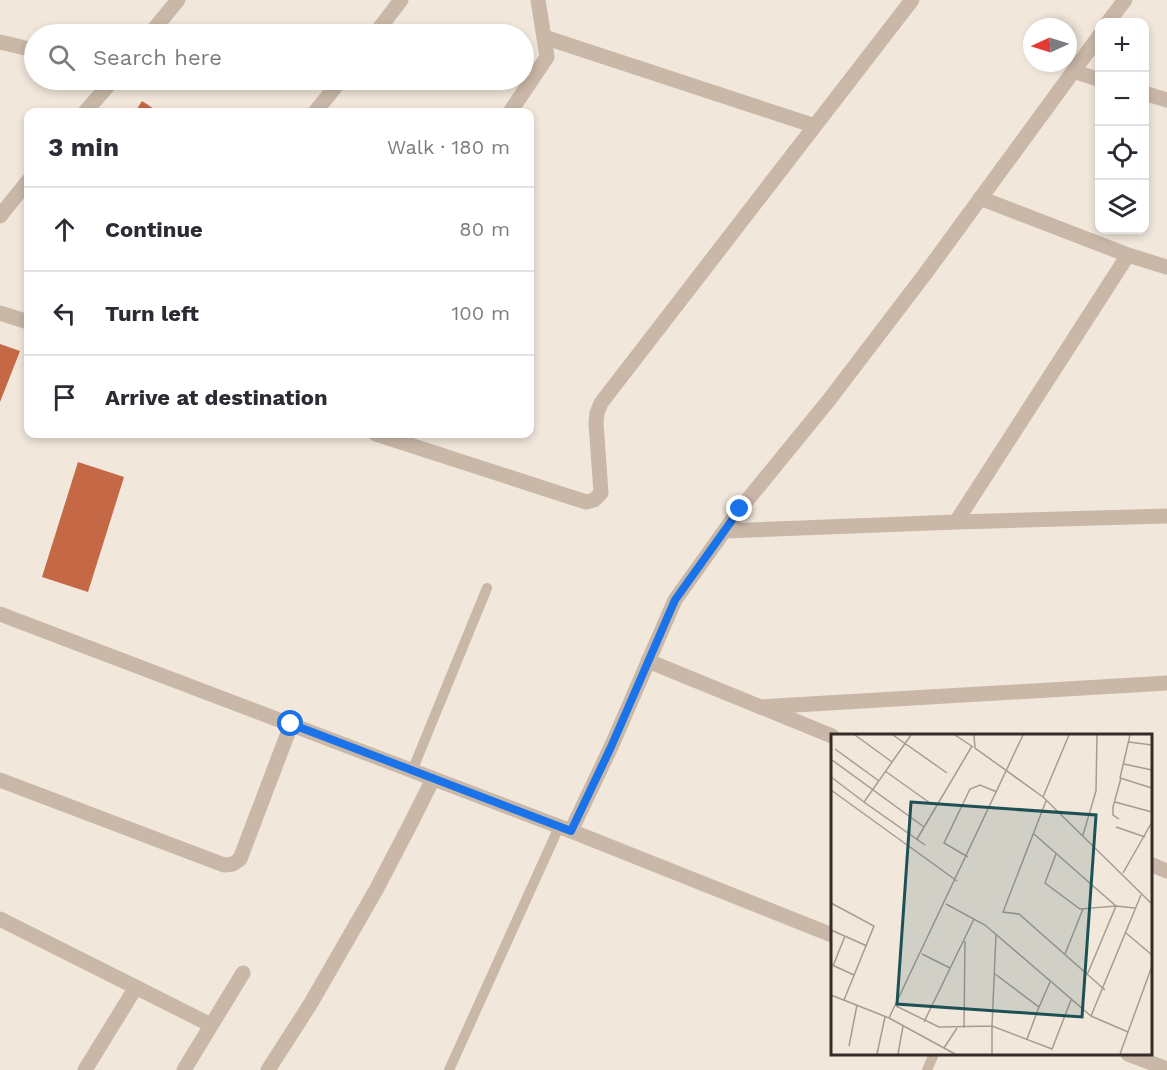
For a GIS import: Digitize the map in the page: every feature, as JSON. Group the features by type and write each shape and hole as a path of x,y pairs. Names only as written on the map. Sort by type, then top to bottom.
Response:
{"street":[{"path":"158,24 178,0"},
{"path":"383,24 401,0"},
{"path":"534,76 547,57 538,0"},
{"path":"388,438 586,502 594,500 601,493 596,423 601,403 912,0"},
{"path":"1111,18 1125,0"},
{"path":"544,37 815,126"},
{"path":"0,42 24,48"},
{"path":"1077,66 1095,42"},
{"path":"565,829 611,747 675,600 740,509 829,400 925,274 1072,72"},
{"path":"1076,72 1095,78"},
{"path":"89,108 105,90"},
{"path":"318,108 333,90"},
{"path":"513,108 525,90"},
{"path":"1149,95 1167,100"},
{"path":"0,216 24,187"},
{"path":"980,198 1128,255 1167,267"},
{"path":"956,522 1128,255"},
{"path":"0,313 24,321"},
{"path":"724,531 1167,516"},
{"path":"0,614 565,829 831,935"},
{"path":"648,661 831,736"},
{"path":"760,707 1167,683"},
{"path":"0,780 224,865 233,864 240,859 291,724"},
{"path":"268,1070 312,1004 376,890 433,779"},
{"path":"1152,865 1167,871"},
{"path":"0,919 211,1024"},
{"path":"184,1070 243,973"},
{"path":"85,1070 136,987"},
{"path":"1133,1055 1167,1069"}],"lane":[{"path":"412,771 487,588"},
{"path":"448,1070 565,829"},
{"path":"927,1070 933,1055"}],"building":[{"path":"142,101 153,108 138,108"},
{"path":"0,344 20,351 0,402"},
{"path":"78,462 124,477 88,592 42,577"}],"route":[{"path":"291,724 571,831 611,747 675,600 740,509"}]}
